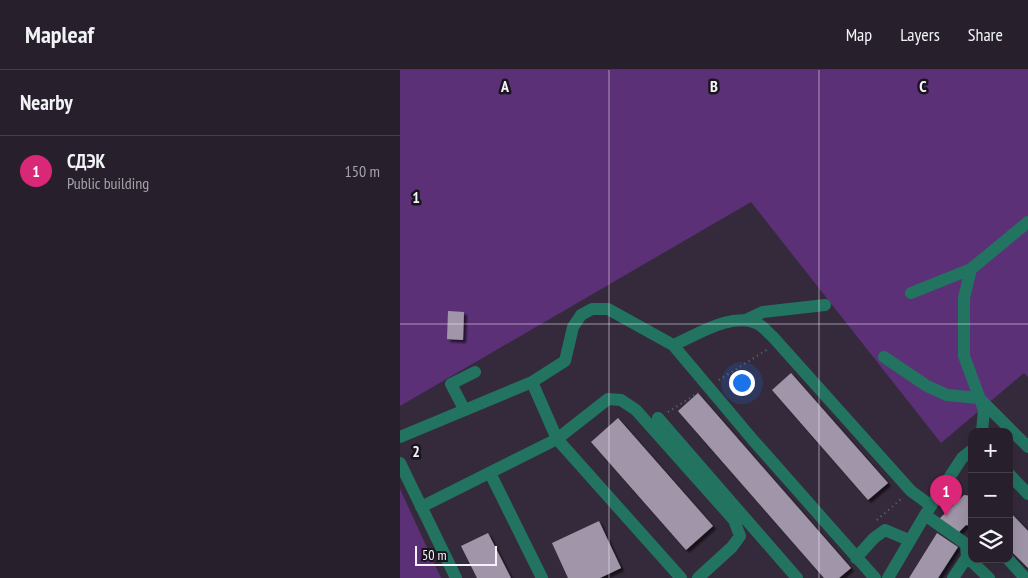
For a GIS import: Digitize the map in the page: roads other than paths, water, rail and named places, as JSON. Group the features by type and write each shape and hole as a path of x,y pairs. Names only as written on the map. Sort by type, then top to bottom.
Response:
{"street":[{"path":"911,293 971,270 1028,222"},
{"path":"971,270 964,298 964,356 984,410 982,428"},
{"path":"674,344 723,324 746,320 763,312 825,305"},
{"path":"400,437 532,382 566,361 572,327 581,315 592,309 608,309 674,344 710,390 875,578"},
{"path":"746,320 759,324 773,337 925,508 968,540"},
{"path":"884,357 900,370 940,392 947,395 979,398 1028,447"},
{"path":"464,409 451,384 475,372"},
{"path":"532,382 556,439 681,578"},
{"path":"421,507 556,439 608,399 621,400 636,410 734,520 740,536 732,547 698,578"},
{"path":"658,418 797,578"},
{"path":"888,578 925,508 962,458 968,453"},
{"path":"400,463 456,578"},
{"path":"490,473 542,578"},
{"path":"1013,478 1028,494"},
{"path":"856,558 874,538 885,530 904,538"},
{"path":"953,578 967,557 968,549"},
{"path":"967,557 989,578"},
{"path":"1012,563 1025,578"}],"place":[{"name":"СДЭК","path":"946,516"}]}
